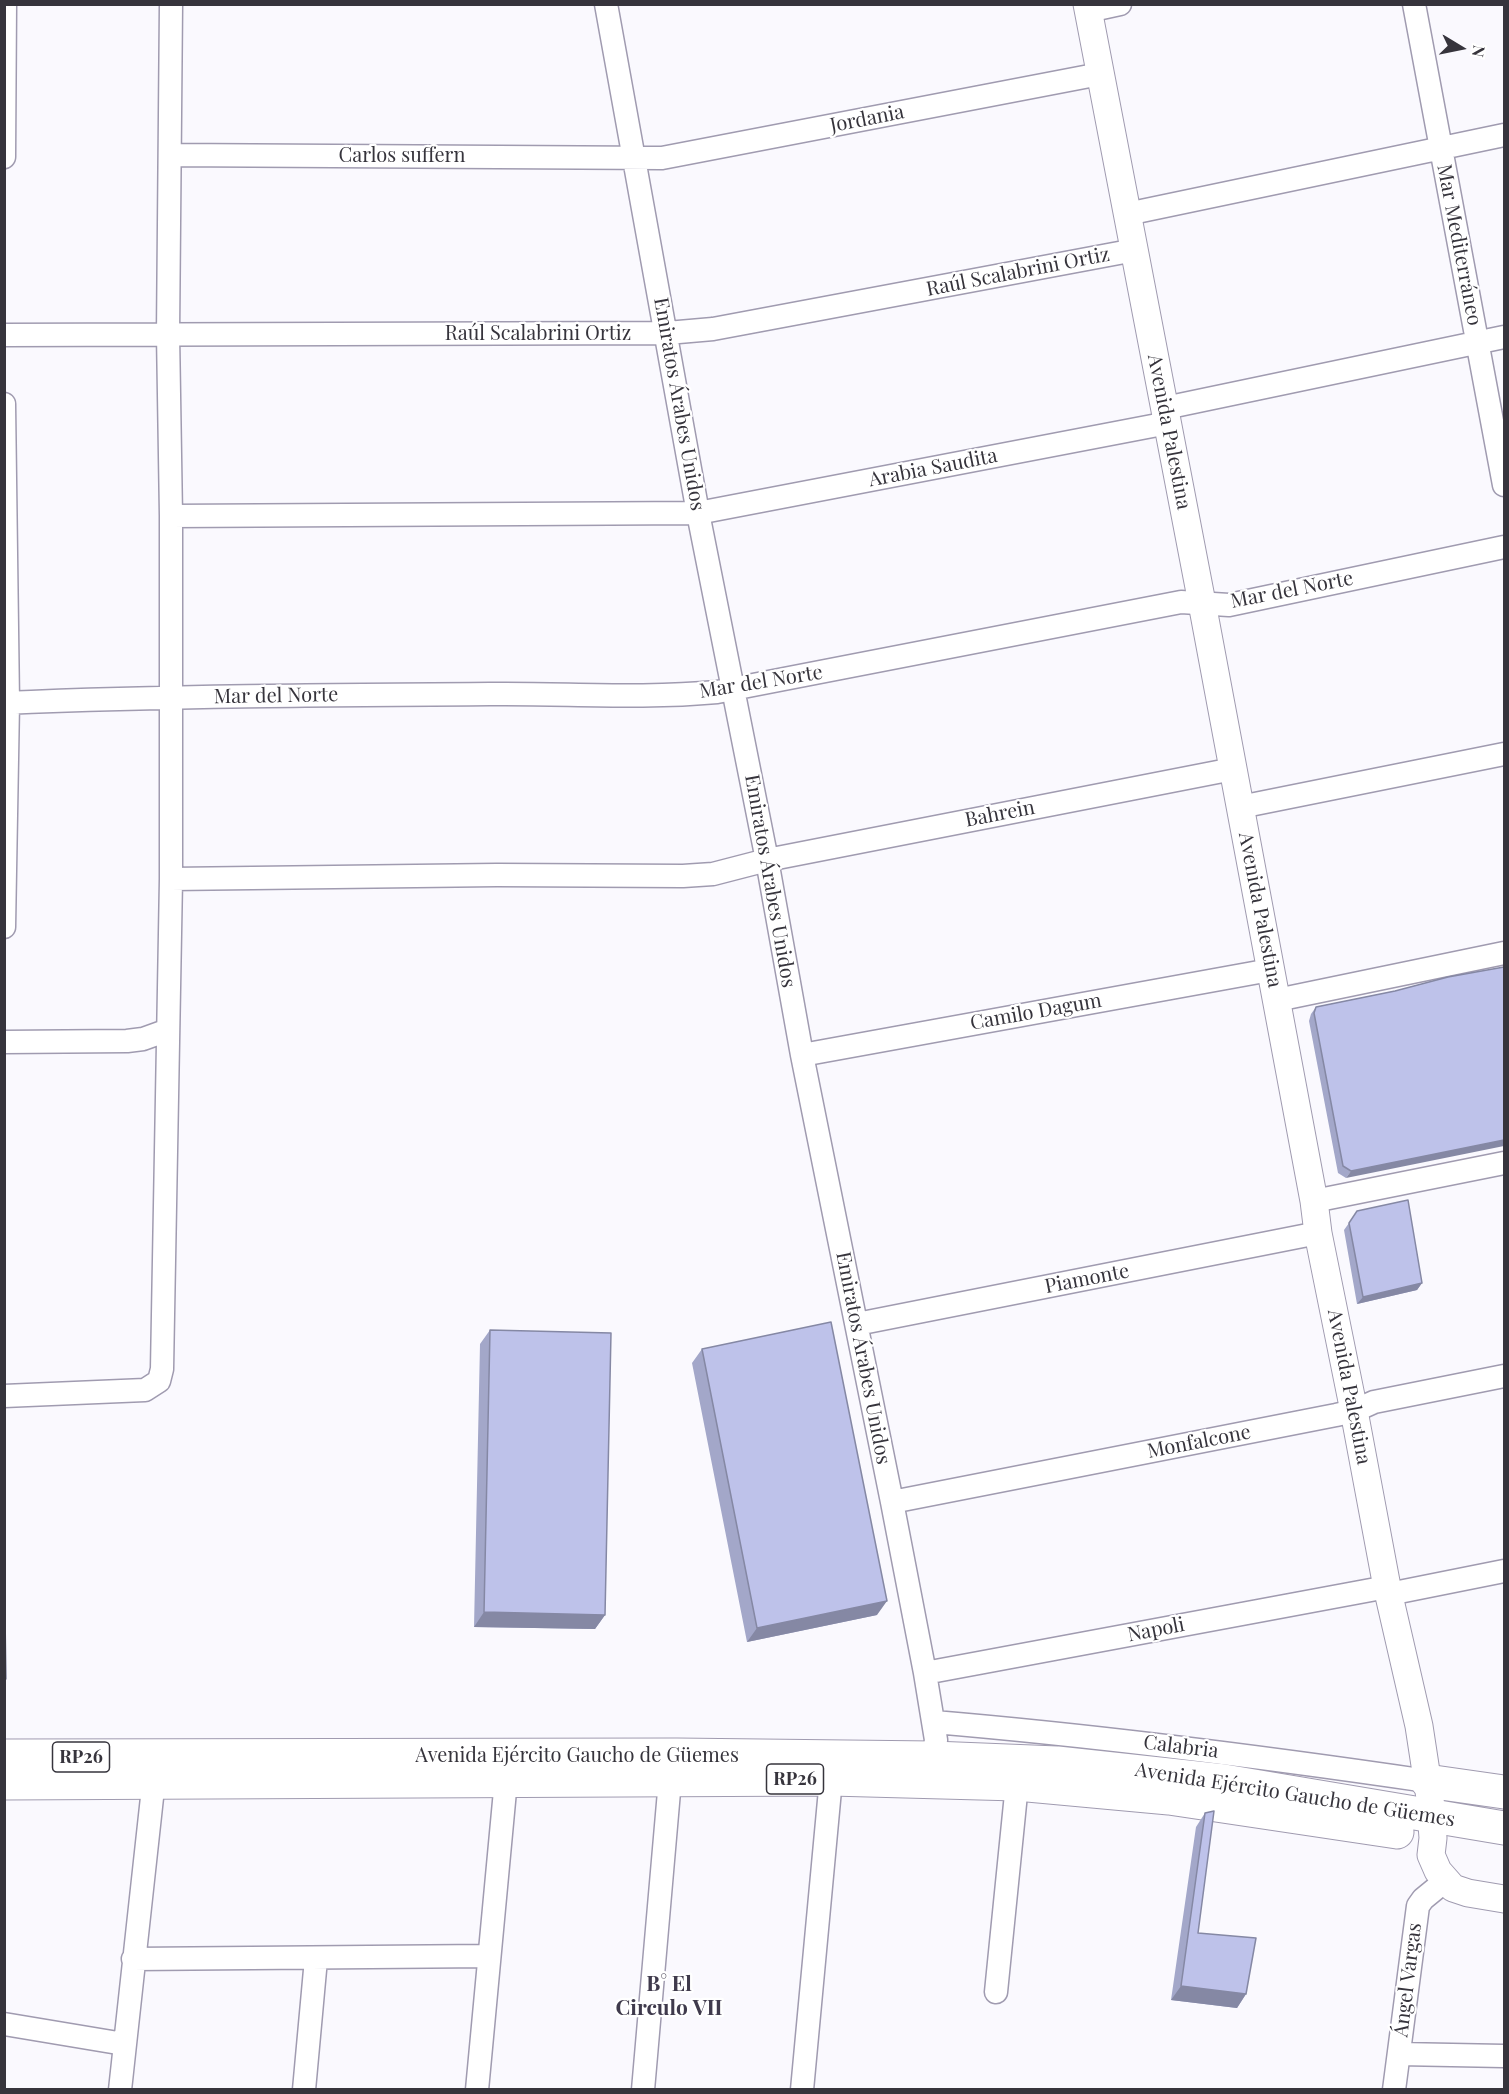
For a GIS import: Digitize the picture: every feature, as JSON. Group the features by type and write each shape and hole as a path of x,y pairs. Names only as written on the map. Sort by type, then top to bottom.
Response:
{"main road":[{"name":"Avenida Ejército Gaucho de Güemes","path":"4,1783 155,1770 689,1755 933,1758 1057,1764 1224,1780 1432,1826 1504,1850"},
{"name":"Avenida Ejército Gaucho de Güemes","path":"4,1756 155,1770 506,1780 831,1779 1017,1784 1432,1826 1504,1828"},
{"path":"1427,1781 1504,1792"}],"street":[{"path":"4,157 5,4"},
{"path":"4,1396 145,1390 159,1381 164,1354 171,879 171,516 168,334 171,4"},
{"name":"Emiratos Árabes Unidos","path":"606,4 698,513 767,860 802,1055 925,1673 936,1740 933,1758"},
{"path":"1088,8 1120,4"},
{"name":"Mar Mediterráneo","path":"1414,4 1504,484"},
{"name":"Avenida Palestina","path":"1088,8 1277,1000 1318,1233 1388,1591 1419,1726 1432,1826"},
{"name":"Jordania","path":"634,157 662,158 1100,74"},
{"path":"1127,214 1504,135"},
{"name":"Carlos suffern","path":"170,155 634,157"},
{"name":"Raúl Scalabrini Ortiz","path":"4,335 667,333 712,329 1135,250"},
{"name":"Arabia Saudita","path":"171,516 698,513 1166,416 1504,337"},
{"path":"4,404 6,703 4,927"},
{"name":"Mar del Norte","path":"6,703 493,693 697,694 734,690 1181,602 1229,605 1504,547"},
{"path":"1240,807 1504,754"},
{"name":"Bahrein","path":"171,879 713,874 767,860 1233,769"},
{"path":"1277,1000 1504,953"},
{"name":"Camilo Dagum","path":"802,1055 1270,970"},
{"path":"4,1041 127,1041 143,1039 168,1030"},
{"path":"1314,1201 1504,1163"},
{"name":"Piamonte","path":"856,1324 1318,1233"},
{"name":"Monfalcone","path":"892,1502 1354,1412 1374,1402 1504,1376"},
{"name":"Napoli","path":"925,1673 1504,1572"},
{"name":"Calabria","path":"934,1722 1109,1738 1257,1756 1427,1781"},
{"path":"120,2090 155,1770"},
{"path":"802,2090 831,1779"},
{"path":"477,2090 506,1780"},
{"path":"644,2090 670,1780"},
{"path":"996,1992 1017,1784"},
{"path":"1432,1826 1431,1855 1445,1881 1453,1888 1468,1893 1504,1899"},
{"name":"Ángel Vargas","path":"1394,2090 1418,1906 1445,1881"},
{"path":"134,1959 488,1956"},
{"path":"304,2090 316,1959"},
{"path":"4,2024 124,2044"},
{"path":"1399,2054 1504,2056"}],"building":[{"path":"1504,967 1504,1140 1351,1171 1343,1166 1314,1013 1316,1007 1395,991 1448,977"},
{"path":"1408,1200 1422,1283 1363,1297 1349,1223 1357,1211"},
{"path":"831,1322 887,1601 757,1628 702,1349"},
{"path":"490,1330 611,1333 605,1615 484,1612"},
{"path":"4,1557 6,1679 4,1679"},
{"path":"1214,1811 1198,1933 1256,1938 1246,1994 1181,1986 1205,1813"}],"district":[{"name":"B° El Circulo VII","path":"669,1996"}]}
